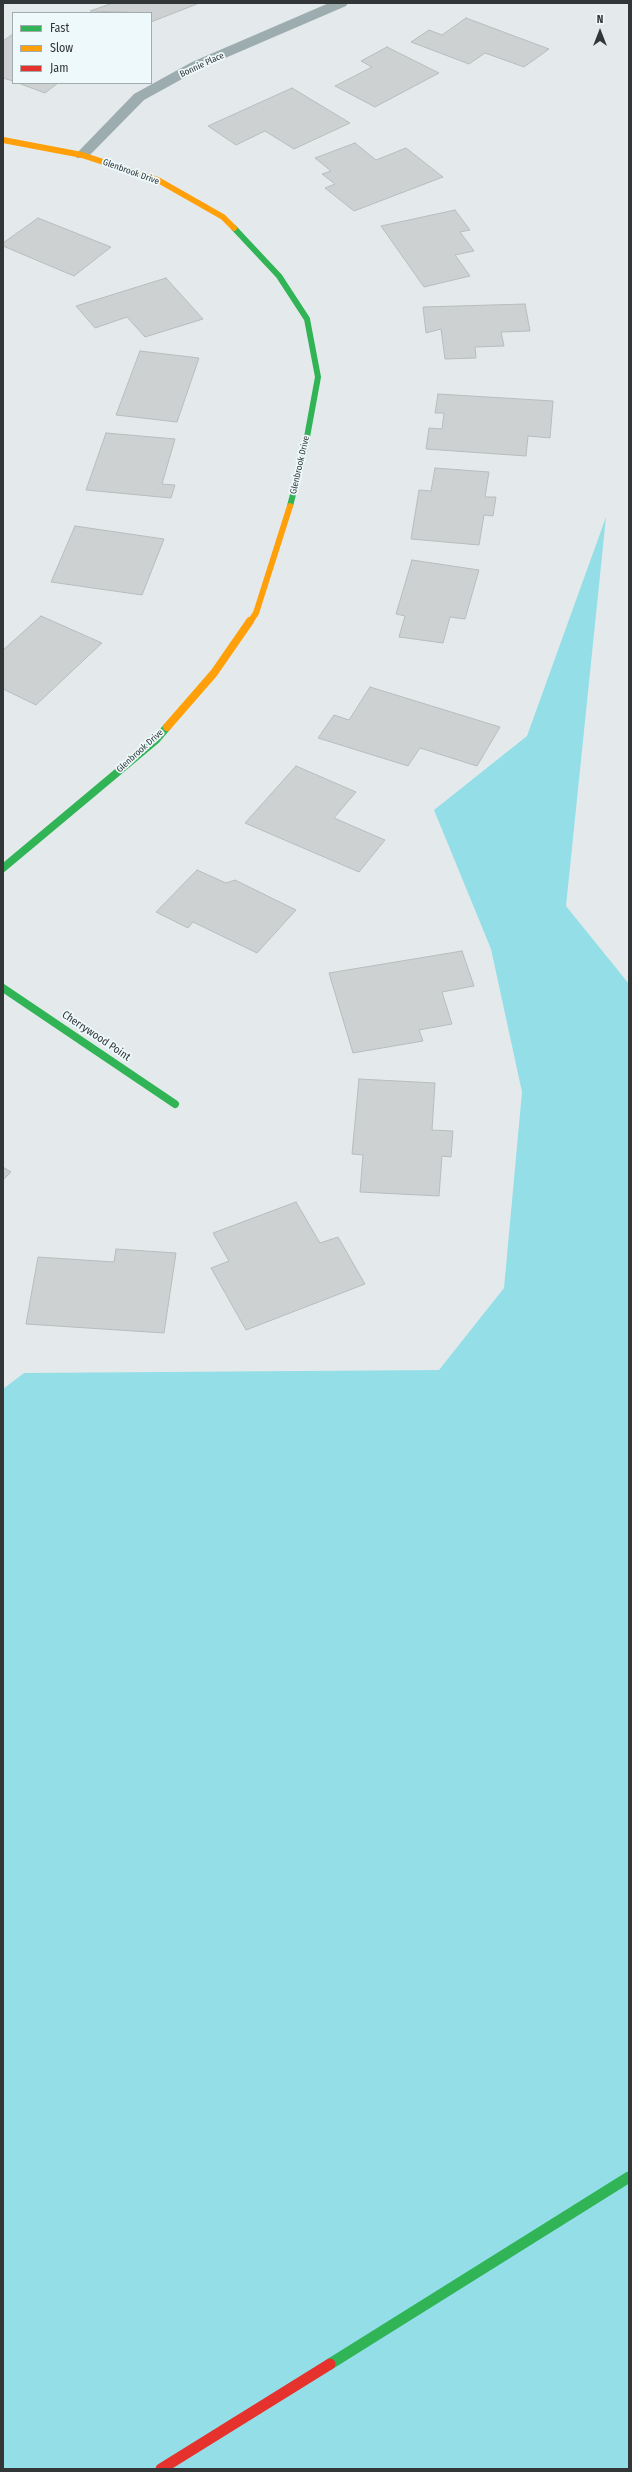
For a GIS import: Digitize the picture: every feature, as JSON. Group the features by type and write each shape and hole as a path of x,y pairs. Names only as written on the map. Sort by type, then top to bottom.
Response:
{"street":[{"name":"Bonnie Place","path":"82,155 139,98 197,65 341,3"},
{"name":"Glenbrook Drive","path":"3,140 82,155 158,180 222,217 278,276 307,319 318,377 305,448 285,525 256,613 214,673 156,740 3,868"},
{"name":"Cherrywood Point","path":"3,988 175,1104"},
{"path":"161,2469 629,2177"}],"shaded area":[{"path":"606,517 566,906 629,984 629,2469 3,2469 3,1389 24,1373 439,1370 504,1288 522,1092 491,949 434,810 527,736"}],"building":[{"path":"113,3 197,4 152,22 152,12 90,11"},
{"path":"466,18 549,49 524,67 485,53 469,64 411,42 429,30 442,35"},
{"path":"12,35 12,81 3,78 3,41"},
{"path":"387,47 439,73 375,107 335,86 372,67 361,61"},
{"path":"21,84 57,84 45,93"},
{"path":"292,88 350,123 294,149 265,131 236,145 208,126"},
{"path":"355,143 376,160 406,148 443,177 354,211 325,188 335,184 322,174 331,171 315,158"},
{"path":"455,210 470,230 460,232 474,251 455,255 470,276 424,287 381,226"},
{"path":"38,218 111,247 74,276 3,246 3,243"},
{"path":"166,278 203,319 145,337 127,317 95,328 76,306"},
{"path":"525,304 530,331 501,332 504,346 475,347 476,358 445,359 441,329 426,333 423,307"},
{"path":"140,351 199,358 177,422 116,415"},
{"path":"438,394 553,401 550,438 528,436 526,456 426,449 429,428 442,429 444,413 435,413"},
{"path":"106,433 175,439 162,484 175,485 171,498 86,490"},
{"path":"435,468 489,472 485,497 496,497 493,516 484,515 479,545 411,539 419,490 431,491"},
{"path":"75,526 164,539 142,595 51,582"},
{"path":"412,560 479,570 465,619 450,617 443,643 399,637 405,616 396,614"},
{"path":"41,616 102,643 36,705 3,689 3,650"},
{"path":"370,687 500,727 477,766 420,748 408,766 318,738 334,715 349,720"},
{"path":"296,766 356,792 334,818 385,840 359,872 245,823"},
{"path":"197,870 226,883 235,880 296,910 257,953 193,922 188,928 156,912"},
{"path":"462,951 474,986 442,992 452,1024 419,1030 423,1041 353,1053 329,973"},
{"path":"359,1079 435,1083 432,1130 453,1131 451,1157 442,1156 439,1196 360,1192 363,1155 352,1154"},
{"path":"3,1167 11,1172 3,1180"},
{"path":"296,1202 320,1243 338,1237 365,1284 246,1330 211,1268 229,1261 213,1233"},
{"path":"116,1249 176,1253 164,1333 26,1324 38,1257 114,1262"}],"traffic: fast":[{"path":"234,228 279,276 307,319 318,377 305,448 290,506"},
{"path":"3,868 156,740 167,727"},
{"path":"3,988 175,1104"},
{"path":"330,2364 629,2177"}],"traffic: slow":[{"path":"3,140 82,155 158,180 223,217 234,228"},
{"path":"167,727 214,673 256,613 290,506"}],"traffic: jam":[{"path":"161,2469 330,2364"}]}
